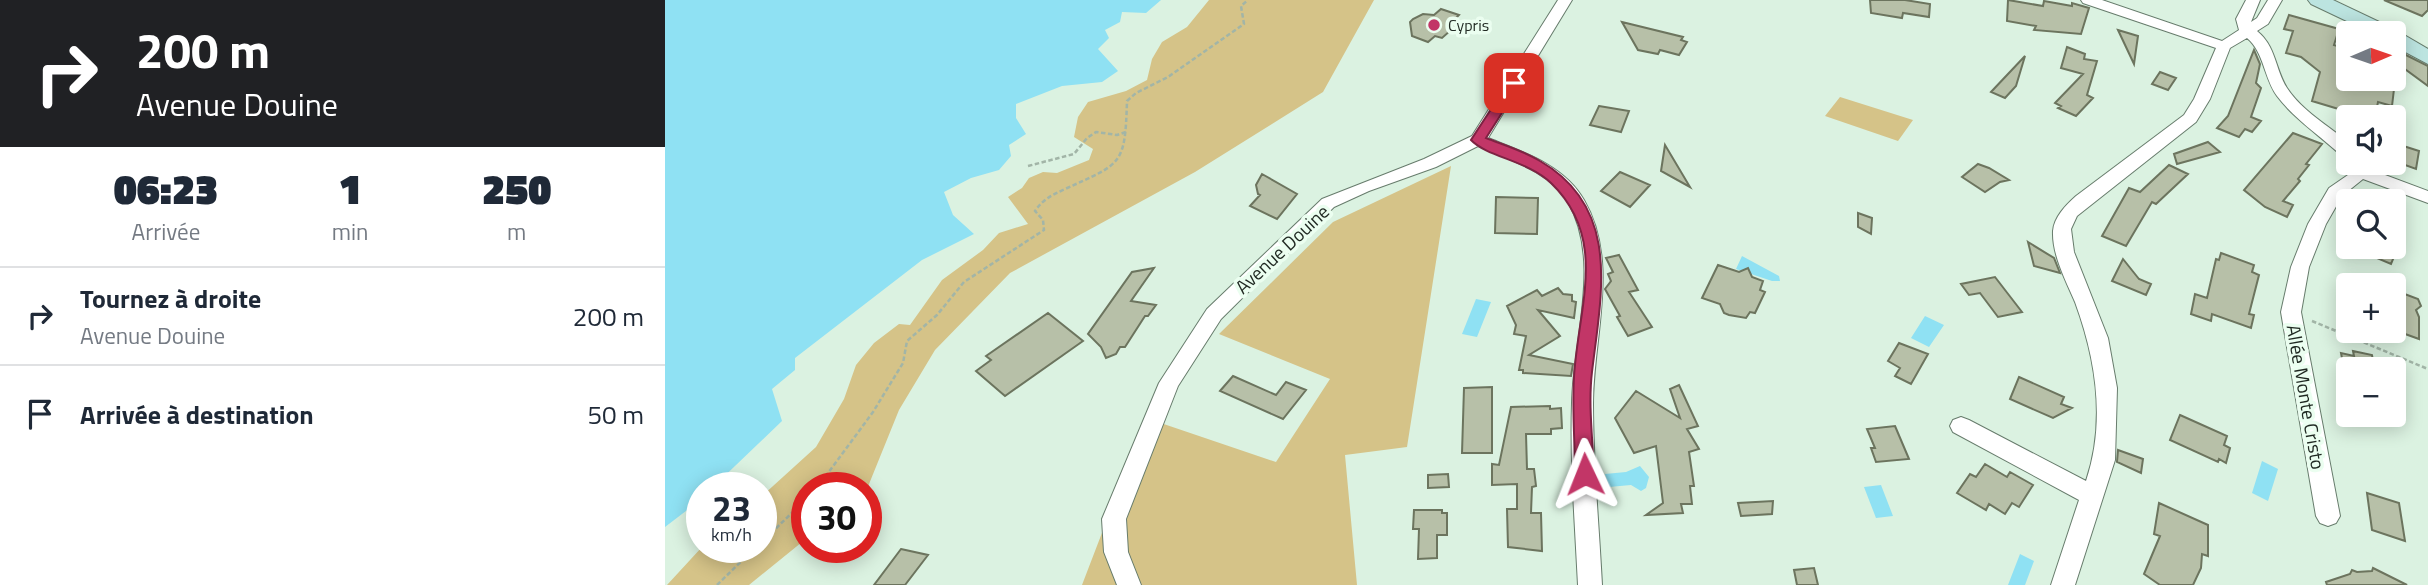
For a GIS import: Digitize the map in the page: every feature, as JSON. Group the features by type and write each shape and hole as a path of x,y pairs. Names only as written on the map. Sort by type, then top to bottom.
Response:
{"main road":[{"path":"2318,0 2362,21"},
{"path":"2406,44 2428,58"}],"street":[{"path":"1565,0 1478,140 1534,163 1554,177 1575,199 1591,235 1594,268 1592,308 1583,376 1590,585"},
{"path":"2088,0 2224,46"},
{"path":"2253,0 2243,19 2246,30 2259,38 2266,47 2270,72 2280,91 2336,141"},
{"path":"2063,585 2104,460 2107,388 2098,338 2065,252 2062,229 2069,214 2082,200 2175,131 2194,113 2224,46 2263,20 2275,0"},
{"name":"Avenue Douine","path":"1129,585 1115,552 1114,519 1169,383 1214,314 1328,203 1363,187 1430,163 1478,140"},
{"name":"Allée Monte Cristo","path":"2327,516 2291,312 2300,267 2317,225 2335,192 2352,175"},
{"path":"2376,175 2428,197"},
{"path":"1961,426 2092,495"}],"path":[{"path":"829,472 873,412 903,363 907,341 937,315 964,282 1044,230 1043,220 1035,211 1042,200 1116,164 1126,132 1126,101 1168,77 1244,24 1241,6 1248,0"},
{"path":"1028,166 1074,154 1083,139 1094,133 1108,131 1117,135 1126,132"},
{"path":"2291,312 2428,369"},
{"path":"777,527 791,514"},
{"path":"717,585 740,563"}],"shaded area":[{"path":"1209,0 1374,0 1323,92 1195,172 1010,273 935,350 899,410 874,472 791,472 791,551 777,562 777,482 816,447 844,399 856,365 874,343 899,324 910,325 942,280 983,250 999,233 1028,224 1008,197 1022,188 1029,178 1043,172 1057,173 1089,160 1093,149 1074,137 1078,117 1088,102 1126,91 1147,80 1152,59 1162,42 1187,27"},
{"path":"1840,97 1913,120 1898,141 1825,116"},
{"path":"1451,166 1407,447 1345,455 1357,585 1082,585 1146,418 1276,462 1330,379 1219,334 1333,222"},
{"path":"687,563 776,563 749,585 667,585"}],"water":[{"path":"665,0 1161,0 1146,13 1122,12 1120,22 1105,30 1109,38 1098,49 1118,71 1102,82 1062,86 1016,104 1016,118 1026,134 1009,145 1011,156 999,170 971,178 944,192 953,215 974,234 922,260 795,358 795,370 772,389 782,421 729,472 686,472 686,511 665,527"},
{"path":"1742,256 1779,276 1780,281 1772,281 1736,269"},
{"path":"1476,299 1491,302 1477,337 1462,334"},
{"path":"1925,316 1944,325 1929,347 1911,338"},
{"path":"2262,461 2278,469 2268,501 2252,493"},
{"path":"1640,466 1649,477 1646,488 1641,491 1631,485 1609,487 1605,474 1626,472"},
{"path":"1881,485 1893,516 1876,518 1864,487"},
{"path":"2020,554 2034,561 2025,585 2008,585"}],"building":[{"path":"1870,0 1905,0 1930,4 1929,17 1903,13 1902,18 1871,13"},
{"path":"2008,0 2043,6 2044,1 2072,6 2072,3 2089,8 2081,34 2034,30 2036,26 2007,21"},
{"path":"2384,0 2428,0 2428,10 2422,16"},
{"name":"Cypris","path":"1441,9 1459,15 1453,21 1459,23 1442,38 1435,36 1428,42 1412,36 1410,22 1413,19 1423,14 1434,15"},
{"path":"2289,15 2336,28 2336,91 2394,91 2392,105 2378,102 2377,105 2336,105 2336,108 2312,101 2320,72 2301,57 2286,53 2293,31 2284,29"},
{"path":"1622,22 1683,37 1681,40 1687,42 1679,55 1660,50 1658,54 1638,50"},
{"path":"2118,30 2138,36 2134,64"},
{"path":"2067,47 2085,54 2084,59 2097,61 2087,95 2093,98 2076,116 2058,108 2061,106 2055,103 2083,74 2061,68"},
{"path":"2254,50 2260,64 2256,83 2261,88 2251,117 2261,121 2252,132 2245,129 2239,137 2217,128 2228,116"},
{"path":"2406,55 2428,66 2428,86 2406,70"},
{"path":"2025,56 2016,86 2005,98 1991,92"},
{"path":"2160,72 2176,78 2168,90 2152,84"},
{"path":"1599,106 1629,111 1621,132 1590,125"},
{"path":"2293,133 2322,144 2306,164 2309,165 2298,179 2300,181 2283,201 2293,205 2287,217 2265,207 2244,190"},
{"path":"2208,142 2220,152 2177,164 2174,154"},
{"path":"1665,145 1690,187 1661,171"},
{"path":"2406,147 2419,151 2416,169 2406,165"},
{"path":"1978,164 2009,180 2000,182 1985,192 1962,177"},
{"path":"2169,165 2188,174 2156,204 2152,202 2126,246 2102,236 2129,188 2140,192"},
{"path":"1620,172 1650,185 1630,207 1601,191"},
{"path":"1262,174 1297,194 1277,219 1250,206 1260,195 1256,185"},
{"path":"1496,197 1538,198 1537,234 1495,233"},
{"path":"1858,213 1872,218 1871,234 1858,227"},
{"path":"2028,242 2054,258 2060,273 2034,266"},
{"path":"2221,253 2254,265 2252,272 2259,275 2249,314 2254,315 2251,328 2212,314 2211,321 2191,314 2195,294 2207,298 2216,259 2219,260"},
{"path":"1619,255 1638,290 1629,292 1652,327 1628,336 1605,289 1611,281 1608,274 1613,272 1606,258"},
{"path":"2123,259 2139,279 2151,284 2146,295 2112,281"},
{"path":"2379,259 2393,259 2391,264"},
{"path":"1718,265 1739,272 1748,268 1752,277 1763,281 1760,290 1765,292 1755,313 1750,312 1746,318 1729,315 1724,313 1720,304 1702,298"},
{"path":"1154,268 1131,301 1156,305 1148,316 1145,316 1125,347 1120,347 1116,354 1106,358 1101,347 1088,334 1132,272"},
{"path":"1995,277 2022,312 1998,317 1980,293 1969,295 1961,284"},
{"path":"1558,288 1563,294 1572,295 1572,301 1576,302 1574,318 1538,310 1560,336 1529,355 1573,364 1571,376 1523,373 1523,370 1519,370 1526,336 1514,334 1516,325 1507,306 1537,290 1542,296"},
{"path":"2406,294 2418,299 2421,306 2416,310 2419,317 2419,339 2406,334"},
{"path":"1048,313 1083,341 1005,396 976,371 991,360 986,356"},
{"path":"1899,343 1928,354 1911,384 1895,376 1900,368 1888,361"},
{"path":"2353,351 2372,357 2342,357 2341,353 2354,356"},
{"path":"1233,376 1276,395 1286,382 1306,390 1283,419 1220,391"},
{"path":"2019,377 2064,397 2061,404 2072,408 2053,418 2010,399"},
{"path":"1679,385 1698,426 1687,429 1699,449 1689,452 1694,486 1690,486 1692,504 1681,504 1683,513 1646,515 1663,503 1656,446 1634,453 1615,418 1636,391 1680,418 1670,389"},
{"path":"1492,387 1492,453 1462,453 1464,388"},
{"path":"1550,406 1550,409 1561,408 1562,428 1551,429 1551,434 1526,434 1527,469 1534,469 1536,486 1532,487 1531,513 1541,513 1542,551 1508,547 1507,509 1517,509 1517,484 1492,485 1492,464 1499,465 1511,407"},
{"path":"2180,415 2227,436 2224,445 2230,448 2226,463 2219,459 2218,462 2170,440"},
{"path":"1895,426 1909,459 1876,462 1871,448 1875,448 1867,429"},
{"path":"2118,450 2143,459 2141,473 2117,462"},
{"path":"1985,464 2007,477 2010,472 2033,485 2019,507 2012,503 2005,514 1989,504 1986,510 1957,493 1970,474 1976,477"},
{"path":"1448,474 1449,487 1428,488 1428,475"},
{"path":"2367,493 2399,503 2405,541 2372,530"},
{"path":"1773,501 1772,514 1741,516 1738,503"},
{"path":"2159,503 2208,525 2208,556 2202,554 2201,568 2193,585 2160,585 2144,574 2160,536 2154,534"},
{"path":"1414,510 1442,510 1442,513 1447,513 1447,535 1437,535 1437,558 1418,559 1419,529 1413,529"},
{"path":"901,549 928,555 905,585 874,585"},
{"path":"1814,568 1818,585 1797,585 1794,570"},
{"path":"2373,568 2407,585 2327,585 2326,582 2350,574 2352,570 2372,571"}],"place":[{"name":"Cypris","path":"1434,25"}],"route":[{"path":"1514,83 1478,140 1534,163 1554,177 1575,199 1591,235 1594,268 1592,308 1583,376 1585,474"}]}
